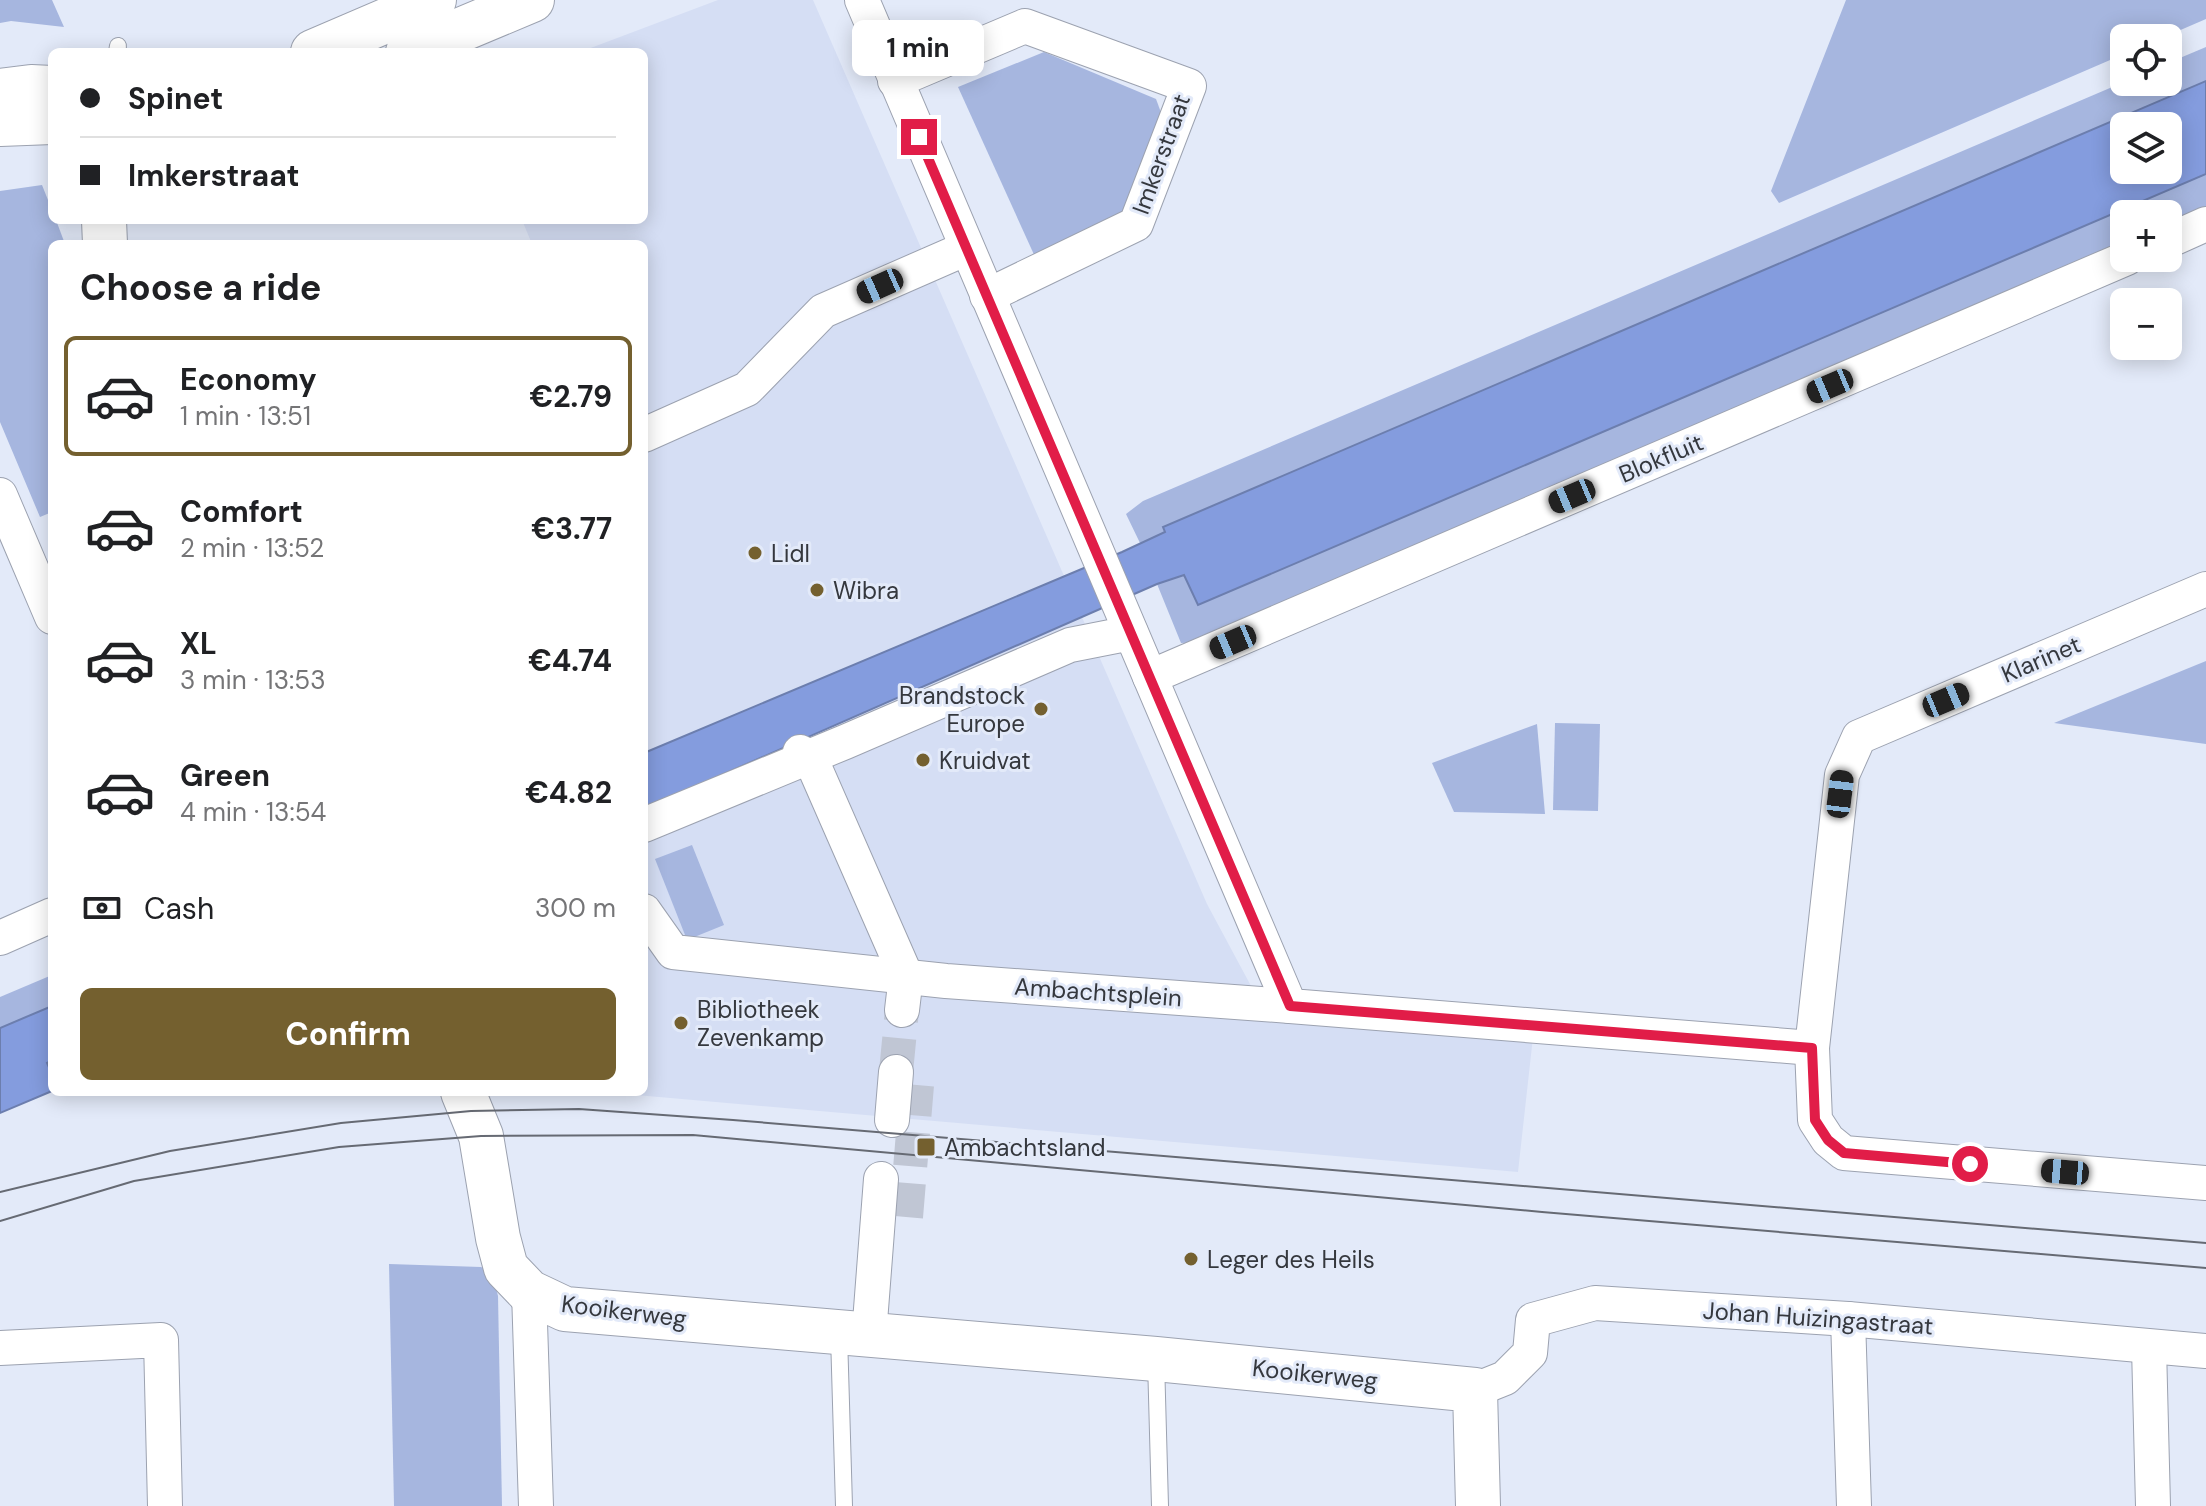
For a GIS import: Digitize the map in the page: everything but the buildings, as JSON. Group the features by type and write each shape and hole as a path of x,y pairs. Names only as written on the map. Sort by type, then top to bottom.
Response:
{"street":[{"path":"322,48 434,0"},
{"path":"418,48 532,0"},
{"path":"862,0 1290,1006"},
{"name":"Imkerstraat","path":"895,81 1025,26 1189,86 1136,224 987,296"},
{"path":"0,91 48,88"},
{"path":"0,124 48,122"},
{"path":"2182,235 2206,224"},
{"path":"648,433 747,389 823,311 967,248"},
{"name":"Blokfluit","path":"1150,677 2110,265"},
{"path":"0,495 9,543 48,610"},
{"name":"Klarinet","path":"2206,589 1859,737 1842,775 1812,1048 1815,1120 1828,1140 1844,1153 2206,1183"},
{"path":"648,823 805,754 845,742 1125,620"},
{"path":"805,754 914,991"},
{"path":"0,938 48,917"},
{"name":"Ambachtsplein","path":"648,917 673,952 914,991 1290,1006 1812,1048"},
{"path":"892,1120 896,1072"},
{"path":"465,1096 481,1136 506,1268 529,1292"},
{"path":"854,1334 887,1285 881,1179"},
{"name":"Kooikerweg","path":"536,1506 529,1292 565,1309 1156,1359 1475,1390"},
{"name":"Johan Huizingastraat","path":"1475,1390 1505,1378 1530,1353 1533,1320 1595,1303 1848,1319 2206,1351"},
{"path":"1848,1319 1853,1494"},
{"path":"0,1348 161,1340 165,1506"},
{"path":"2149,1347 2153,1506"},
{"path":"1475,1390 1478,1506"}],"lane":[{"path":"844,1506 854,1334"},
{"path":"1156,1359 1160,1506"}],"shaded area":[{"path":"0,0 52,0 64,27 11,21 0,23"},
{"path":"718,0 813,0 1207,904 1251,986 1536,1010 1518,1172 648,1096 648,240 530,240 524,224 648,224 648,48 591,48"},
{"path":"1846,0 2206,0 2206,19 2182,29 2182,24 2110,24 2110,60 1779,203 1771,191"},
{"path":"2206,47 2206,81 2182,91 2182,57"},
{"path":"1044,52 1156,99 1166,126 1127,222 1036,259 958,87"},
{"path":"2206,81 2206,174 2145,200 2110,200 2110,215 1198,605 1184,575 1157,584 648,807 648,751 1165,532 1163,527 2110,122 2110,184 2182,184 2182,112 2134,112 2171,96 2182,96 2182,91"},
{"path":"2110,88 2110,96 2171,96 2134,112 2110,112 2110,122 1163,527 1166,532 1140,543 1126,514 1143,501"},
{"path":"2206,174 2206,213 2182,224 2182,200 2145,200"},
{"path":"42,185 48,200 48,224 58,224 64,240 48,240 48,514 40,517 0,422 0,191"},
{"path":"2110,215 2110,254 1206,642 1181,643 1157,584 1184,575 1198,605"},
{"path":"2206,661 2206,744 2054,723"},
{"path":"1555,723 1600,724 1598,811 1553,810"},
{"path":"1537,724 1545,814 1454,812 1432,763"},
{"path":"692,845 724,925 687,940 655,859"},
{"path":"48,977 48,1008 0,1028 0,997"},
{"path":"48,1008 48,1093 0,1113 0,1028"},
{"path":"389,1264 481,1267 492,1272 498,1296 502,1506 394,1506"}],"tunnel":[{"path":"896,1072 902,1010"},
{"path":"906,1217 917,1085"}],"tram line":[{"path":"0,1192 170,1151 341,1123 471,1111 579,1109 2206,1243"},
{"path":"0,1221 134,1181 339,1147 481,1136 693,1135 2206,1268"}],"place":[{"name":"Lidl","path":"755,553"},
{"name":"Wibra","path":"817,590"},
{"name":"Brandstock Europe","path":"1041,709"},
{"name":"Kruidvat","path":"923,760"},
{"name":"Bibliotheek Zevenkamp","path":"681,1023"},
{"name":"Ambachtsland","path":"926,1147"},
{"name":"Leger des Heils","path":"1191,1259"}],"route":[{"path":"919,137 1290,1006 1812,1048 1815,1120 1828,1140 1844,1153 1970,1164"}]}
